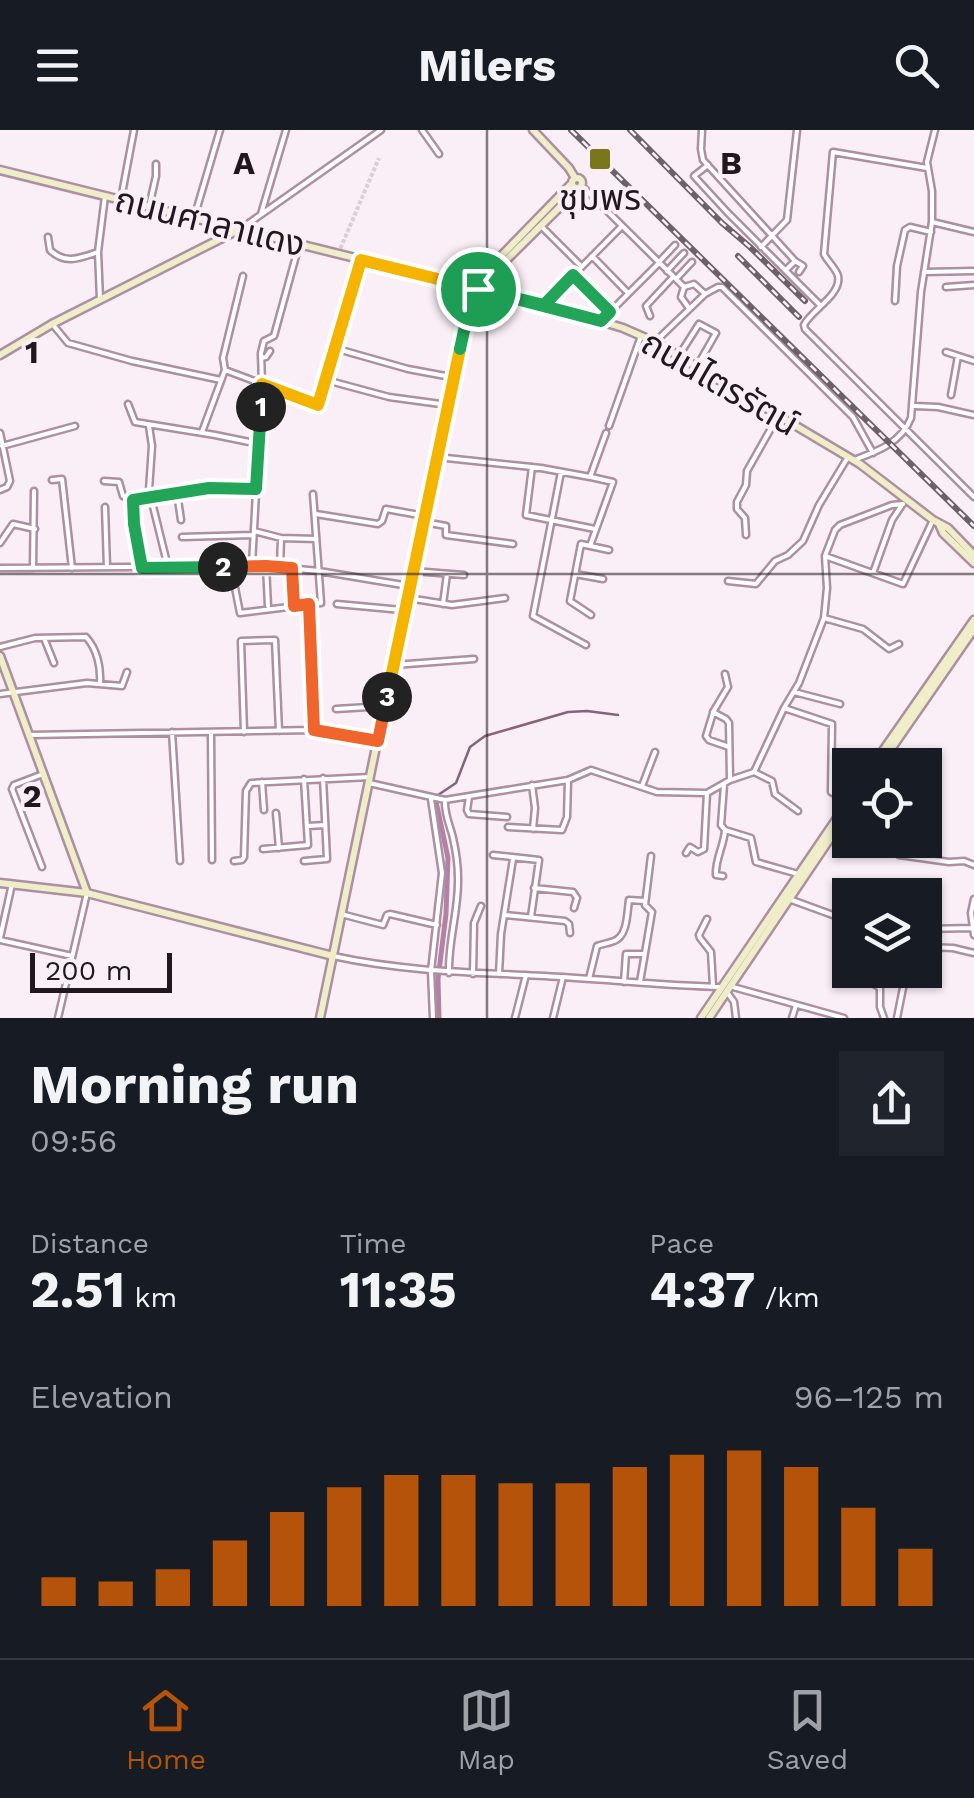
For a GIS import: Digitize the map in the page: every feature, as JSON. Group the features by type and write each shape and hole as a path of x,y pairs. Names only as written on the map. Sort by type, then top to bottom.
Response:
{"street":[{"path":"121,200 134,130"},
{"path":"194,218 220,130"},
{"path":"261,214 286,130"},
{"path":"0,355 100,299 240,230 381,130"},
{"path":"422,130 439,154"},
{"path":"532,130 570,168 577,184 684,287"},
{"path":"702,130 701,156 804,267 798,272"},
{"path":"761,247 790,214 797,130"},
{"path":"728,581 756,584 775,561 803,541 819,505 854,460 896,441 907,429 913,406 923,272 932,222 928,154 934,130"},
{"path":"928,168 833,152 824,254 838,279 833,292 805,320 805,328 974,497"},
{"path":"149,207 156,164"},
{"path":"708,165 694,176 820,306"},
{"name":"ถนนศาลาแดง","path":"0,170 474,290"},
{"path":"320,1018 474,290 577,184"},
{"path":"100,299 98,252 105,196"},
{"path":"932,222 974,232"},
{"path":"538,224 582,267"},
{"path":"544,305 622,225"},
{"path":"895,301 906,230 931,232"},
{"path":"48,236 50,250 62,258 75,260 98,252"},
{"path":"261,358 268,356 300,244"},
{"path":"601,321 675,245"},
{"path":"667,271 684,253"},
{"path":"592,256 628,293"},
{"path":"225,370 318,405 361,260"},
{"path":"785,271 795,261"},
{"path":"650,316 646,306 692,262"},
{"path":"923,272 974,271"},
{"path":"573,275 610,312"},
{"path":"202,432 225,370 223,358 244,276"},
{"path":"684,287 694,284 705,294"},
{"path":"946,286 974,285"},
{"path":"684,287 680,297 689,308"},
{"path":"655,342 705,294 722,287 853,417 873,453"},
{"name":"ถนนไตรรัตน์","path":"474,290 601,321 655,342 854,460 936,522"},
{"path":"52,324 68,343 221,380"},
{"path":"678,356 699,324 714,331 696,368"},
{"path":"252,566 261,358 264,340 274,336"},
{"path":"609,426 642,336"},
{"path":"334,348 408,370 454,378"},
{"path":"946,352 974,361"},
{"path":"950,395 958,356"},
{"path":"325,380 390,397 448,404"},
{"path":"128,404 132,420 148,426 258,444"},
{"path":"913,406 974,414"},
{"path":"746,535 745,518 737,509 737,502 746,485 747,472 778,416"},
{"path":"2,446 74,426"},
{"path":"148,426 152,446 148,486 168,567"},
{"path":"0,430 10,481 0,490"},
{"path":"590,477 606,433"},
{"path":"437,457 532,467 613,482 590,546"},
{"path":"532,467 526,515 595,528"},
{"path":"561,472 533,616 586,646"},
{"path":"52,480 62,479 72,568"},
{"path":"104,481 119,482 123,496 133,500 209,488 256,489"},
{"path":"33,568 34,492"},
{"path":"177,493 181,520"},
{"path":"231,567 240,613 321,603 313,494"},
{"path":"133,500 142,568"},
{"path":"234,861 244,857 251,783 322,778 370,780 444,800 568,780 591,770 657,792 707,794 754,772 794,692 824,618 824,556 835,530 840,524 904,501"},
{"path":"873,574 892,520 904,501"},
{"path":"105,506 108,568"},
{"path":"316,514 378,524 386,509 446,526 446,534 513,544"},
{"path":"824,556 900,584 936,522"},
{"path":"936,522 948,528 974,555"},
{"path":"936,522 974,563"},
{"path":"0,543 13,524 35,529"},
{"path":"182,536 254,533 316,539"},
{"path":"280,568 282,538"},
{"path":"591,615 570,601 581,544 609,550"},
{"path":"0,568 266,566 410,586"},
{"path":"266,566 268,608"},
{"path":"292,568 294,606"},
{"path":"413,571 464,575"},
{"path":"443,604 447,574"},
{"path":"576,574 603,579"},
{"path":"408,598 466,605 504,598"},
{"path":"309,604 314,730"},
{"path":"338,604 405,610"},
{"path":"824,618 864,629 889,650 899,644"},
{"path":"888,748 974,620"},
{"path":"889,748 974,629"},
{"path":"0,647 35,638 86,638 101,668 100,683"},
{"path":"44,638 54,663"},
{"path":"244,732 241,641 275,640 280,730"},
{"path":"0,656 87,893 58,1018"},
{"path":"394,665 474,658"},
{"path":"0,694 100,683 122,686 127,672"},
{"path":"725,674 728,687 706,736 729,746"},
{"path":"794,692 840,704"},
{"path":"336,709 385,706"},
{"path":"784,708 832,724 832,748"},
{"path":"714,712 728,720 727,782 721,826 750,838 756,862 798,874"},
{"path":"29,735 314,730 378,741"},
{"path":"172,732 180,860"},
{"path":"211,733 212,860"},
{"path":"642,786 656,752"},
{"path":"754,772 772,782 775,794 798,810"},
{"path":"42,867 12,789 43,774"},
{"path":"304,862 327,859 322,778"},
{"path":"263,849 308,845 304,779"},
{"path":"508,827 560,831 567,817 568,780"},
{"path":"262,782 264,810"},
{"path":"532,785 534,829"},
{"path":"686,853 690,847 698,852 704,849 707,794"},
{"path":"470,797 469,814 507,817"},
{"path":"432,798 442,874 432,972 433,1018"},
{"path":"444,800 458,877 448,973"},
{"path":"276,813 279,848"},
{"path":"710,1018 723,988 832,824"},
{"path":"308,826 325,825"},
{"path":"723,876 715,872 725,830"},
{"path":"701,1018 832,836"},
{"path":"493,855 539,860 531,917"},
{"path":"640,983 652,912 646,902 651,856"},
{"path":"920,858 974,865"},
{"path":"499,974 514,859"},
{"path":"0,883 87,893 380,966 744,989 844,1018"},
{"path":"12,884 0,940 72,956"},
{"path":"534,888 572,892 576,898 574,908"},
{"path":"789,899 832,915"},
{"path":"589,979 597,946 623,935 630,900 646,902"},
{"path":"974,901 970,913 974,935"},
{"path":"472,974 474,923 480,906"},
{"path":"342,914 383,924 390,914 437,925"},
{"path":"504,916 564,920 570,933"},
{"path":"706,918 700,938 711,952 723,988 734,1002 736,1018"},
{"path":"942,929 972,928"},
{"path":"942,948 974,953"},
{"path":"624,982 626,954 644,954"},
{"path":"515,1018 526,975"},
{"path":"554,1018 563,977"},
{"path":"880,988 884,1018"},
{"path":"897,1018 903,988"},
{"path":"792,1018 796,1004"}],"waterway":[{"path":"437,806 438,795 456,783 470,747 485,736 568,712 618,715"},
{"path":"437,806 448,858 438,979 439,1018"}],"tunnel":[{"path":"338,254 379,158"}],"railway":[{"path":"571,130 974,526"},
{"path":"630,130 805,301"},
{"path":"738,256 799,317"}],"place":[{"name":"ชุมพร","path":"600,159"}],"route":[{"path":"478,289 361,260 318,405 262,384 256,489 209,488 133,500 142,568 292,568 294,606 309,604 314,730 378,741 472,294 478,289 601,321 610,312 573,275 544,305 478,289"}]}
